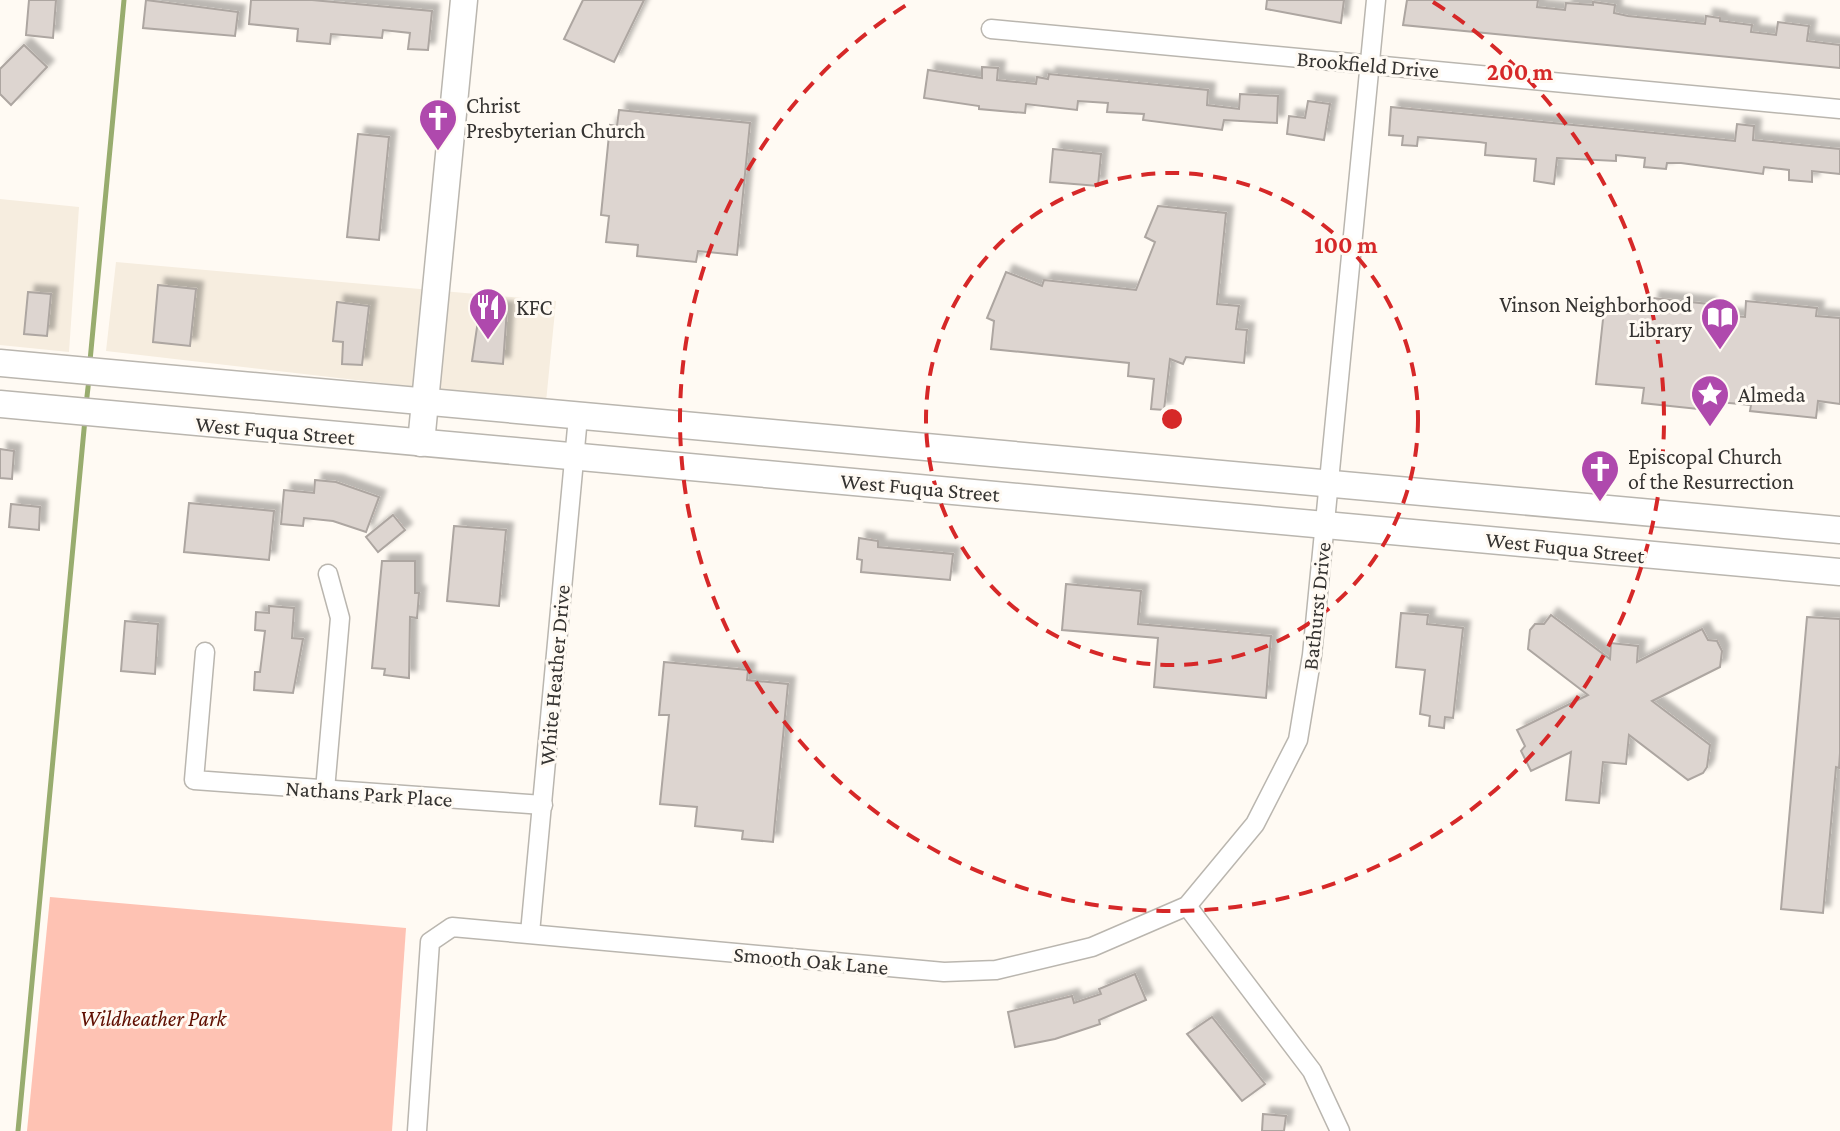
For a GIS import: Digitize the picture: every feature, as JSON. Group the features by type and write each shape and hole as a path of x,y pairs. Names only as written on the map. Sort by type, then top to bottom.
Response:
{"main road":[{"path":"421,443 464,0"},
{"name":"West Fuqua Street","path":"0,363 1840,530"},
{"path":"172,421 178,378"},
{"name":"West Fuqua Street","path":"0,404 1840,572"},
{"path":"794,476 797,437"},
{"path":"1066,500 1067,460"},
{"path":"1719,562 1722,520"}],"street":[{"name":"Bathurst Drive","path":"1187,906 1255,824 1298,740 1312,655 1376,0"},
{"name":"Brookfield Drive","path":"991,29 1840,109"},
{"name":"White Heather Drive","path":"530,933 578,417"},
{"path":"325,790 340,618 328,574"},
{"name":"Nathans Park Place","path":"205,652 194,780 543,805"},
{"name":"Smooth Oak Lane","path":"417,1131 430,942 452,927 944,972 996,970 1092,947 1187,906"},
{"path":"1187,906 1312,1071 1340,1131"}],"shaded area":[{"path":"0,199 79,207 69,352 0,345"},
{"path":"116,262 556,301 546,402 106,351"}],"green space":[{"name":"Wildheather Park","path":"50,897 406,928 392,1131 27,1131"}],"building":[{"path":"29,0 56,0 53,38 26,35"},
{"path":"146,0 238,12 235,36 143,28"},
{"path":"251,0 312,0 432,11 428,50 408,49 410,33 383,30 382,38 331,34 330,44 297,41 298,29 249,24"},
{"path":"583,0 644,0 614,62 564,39"},
{"path":"1267,0 1344,0 1341,23 1266,9"},
{"path":"1407,0 1538,0 1537,7 1565,10 1566,3 1593,5 1593,2 1615,5 1614,13 1628,16 1705,24 1706,16 1752,25 1751,32 1776,35 1778,22 1809,26 1807,41 1840,45 1840,68 1403,25"},
{"path":"24,45 47,67 11,105 0,94 0,69"},
{"path":"982,67 998,68 997,80 1036,84 1037,77 1048,79 1049,74 1208,90 1207,105 1239,109 1240,94 1278,96 1277,123 1224,120 1222,130 1143,120 1144,114 1107,112 1108,103 1078,101 1077,110 1026,104 1025,113 979,109 979,106 924,98 928,70 982,78"},
{"path":"1308,101 1330,104 1324,140 1287,134 1289,116 1305,118"},
{"path":"1391,107 1735,141 1737,124 1754,126 1753,140 1840,149 1840,174 1812,171 1812,182 1789,180 1789,170 1764,167 1763,174 1681,163 1667,163 1666,169 1644,167 1645,158 1616,155 1616,161 1557,158 1554,184 1534,181 1536,159 1485,155 1486,143 1418,137 1417,146 1402,145 1403,136 1389,135"},
{"path":"619,110 750,123 737,255 698,251 696,262 637,256 638,245 606,242 609,216 601,215 610,125 617,126"},
{"path":"358,134 389,137 379,240 347,237"},
{"path":"1053,149 1101,154 1098,186 1050,182"},
{"path":"1158,206 1226,213 1217,304 1239,306 1236,329 1247,330 1244,363 1186,357 1183,364 1170,359 1164,410 1151,409 1154,379 1128,376 1129,363 991,349 994,321 987,318 1006,272 1042,286 1044,280 1136,290 1155,242 1145,237"},
{"path":"158,285 196,289 190,346 153,342"},
{"path":"28,292 51,294 47,336 24,334"},
{"name":"Vinson Neighborhood Library","path":"1652,298 1709,304 1708,314 1745,317 1746,301 1817,308 1816,316 1840,318 1840,404 1818,401 1816,418 1750,411 1751,405 1718,402 1717,411 1642,403 1644,388 1596,384 1604,310 1650,314"},
{"path":"337,302 369,306 362,365 342,364 343,342 333,341"},
{"path":"480,307 507,309 503,364 472,361"},
{"path":"0,449 14,451 12,479 0,478"},
{"path":"315,480 336,482 379,497 366,532 333,521 304,518 303,526 281,524 284,490 314,493"},
{"path":"189,503 274,511 269,560 184,552"},
{"path":"11,504 40,507 39,530 9,527"},
{"path":"393,515 405,530 378,552 366,537"},
{"path":"454,526 506,530 499,606 447,601"},
{"path":"859,538 878,541 878,547 953,554 950,580 861,572 862,560 857,559"},
{"path":"382,561 415,561 415,593 419,593 417,618 410,617 409,678 384,675 385,669 372,668"},
{"path":"1066,584 1141,591 1138,624 1271,636 1266,698 1154,687 1158,638 1062,630"},
{"path":"269,606 294,608 292,638 303,639 293,693 254,690 255,672 260,672 265,631 255,630 256,612 269,613"},
{"path":"1401,613 1428,615 1427,624 1463,628 1453,718 1445,717 1444,728 1429,726 1430,716 1420,714 1425,670 1396,667"},
{"path":"1551,615 1610,659 1611,643 1638,646 1637,662 1702,629 1708,640 1717,641 1722,651 1720,667 1652,701 1710,745 1707,767 1703,773 1688,780 1629,735 1626,764 1603,762 1599,803 1566,800 1571,752 1531,771 1521,751 1525,746 1517,730 1588,695 1528,649 1530,630 1535,624 1544,624"},
{"path":"1807,617 1840,619 1840,753 1839,768 1836,767 1823,913 1781,909"},
{"path":"125,621 158,624 155,674 121,671"},
{"path":"664,662 748,670 747,680 788,684 773,842 742,839 743,831 695,826 697,807 660,804 669,715 659,715"},
{"path":"1135,974 1146,1000 1099,1020 1100,1024 1055,1039 1015,1047 1008,1012 1072,996 1074,1003 1101,994 1099,989"},
{"path":"1212,1017 1265,1084 1242,1101 1187,1034"},
{"path":"1263,1114 1286,1116 1284,1131 1262,1131"}],"waterway":[{"path":"90,361 124,0"},
{"path":"86,405 89,379"},
{"path":"18,1131 85,419"}],"place":[{"name":"Christ Presbyterian Church","path":"438,152"},
{"name":"KFC","path":"488,341"},
{"name":"Vinson Neighborhood Library","path":"1720,351"},
{"name":"Almeda","path":"1710,428"},
{"name":"Episcopal Church of the Resurrection","path":"1600,503"}]}
